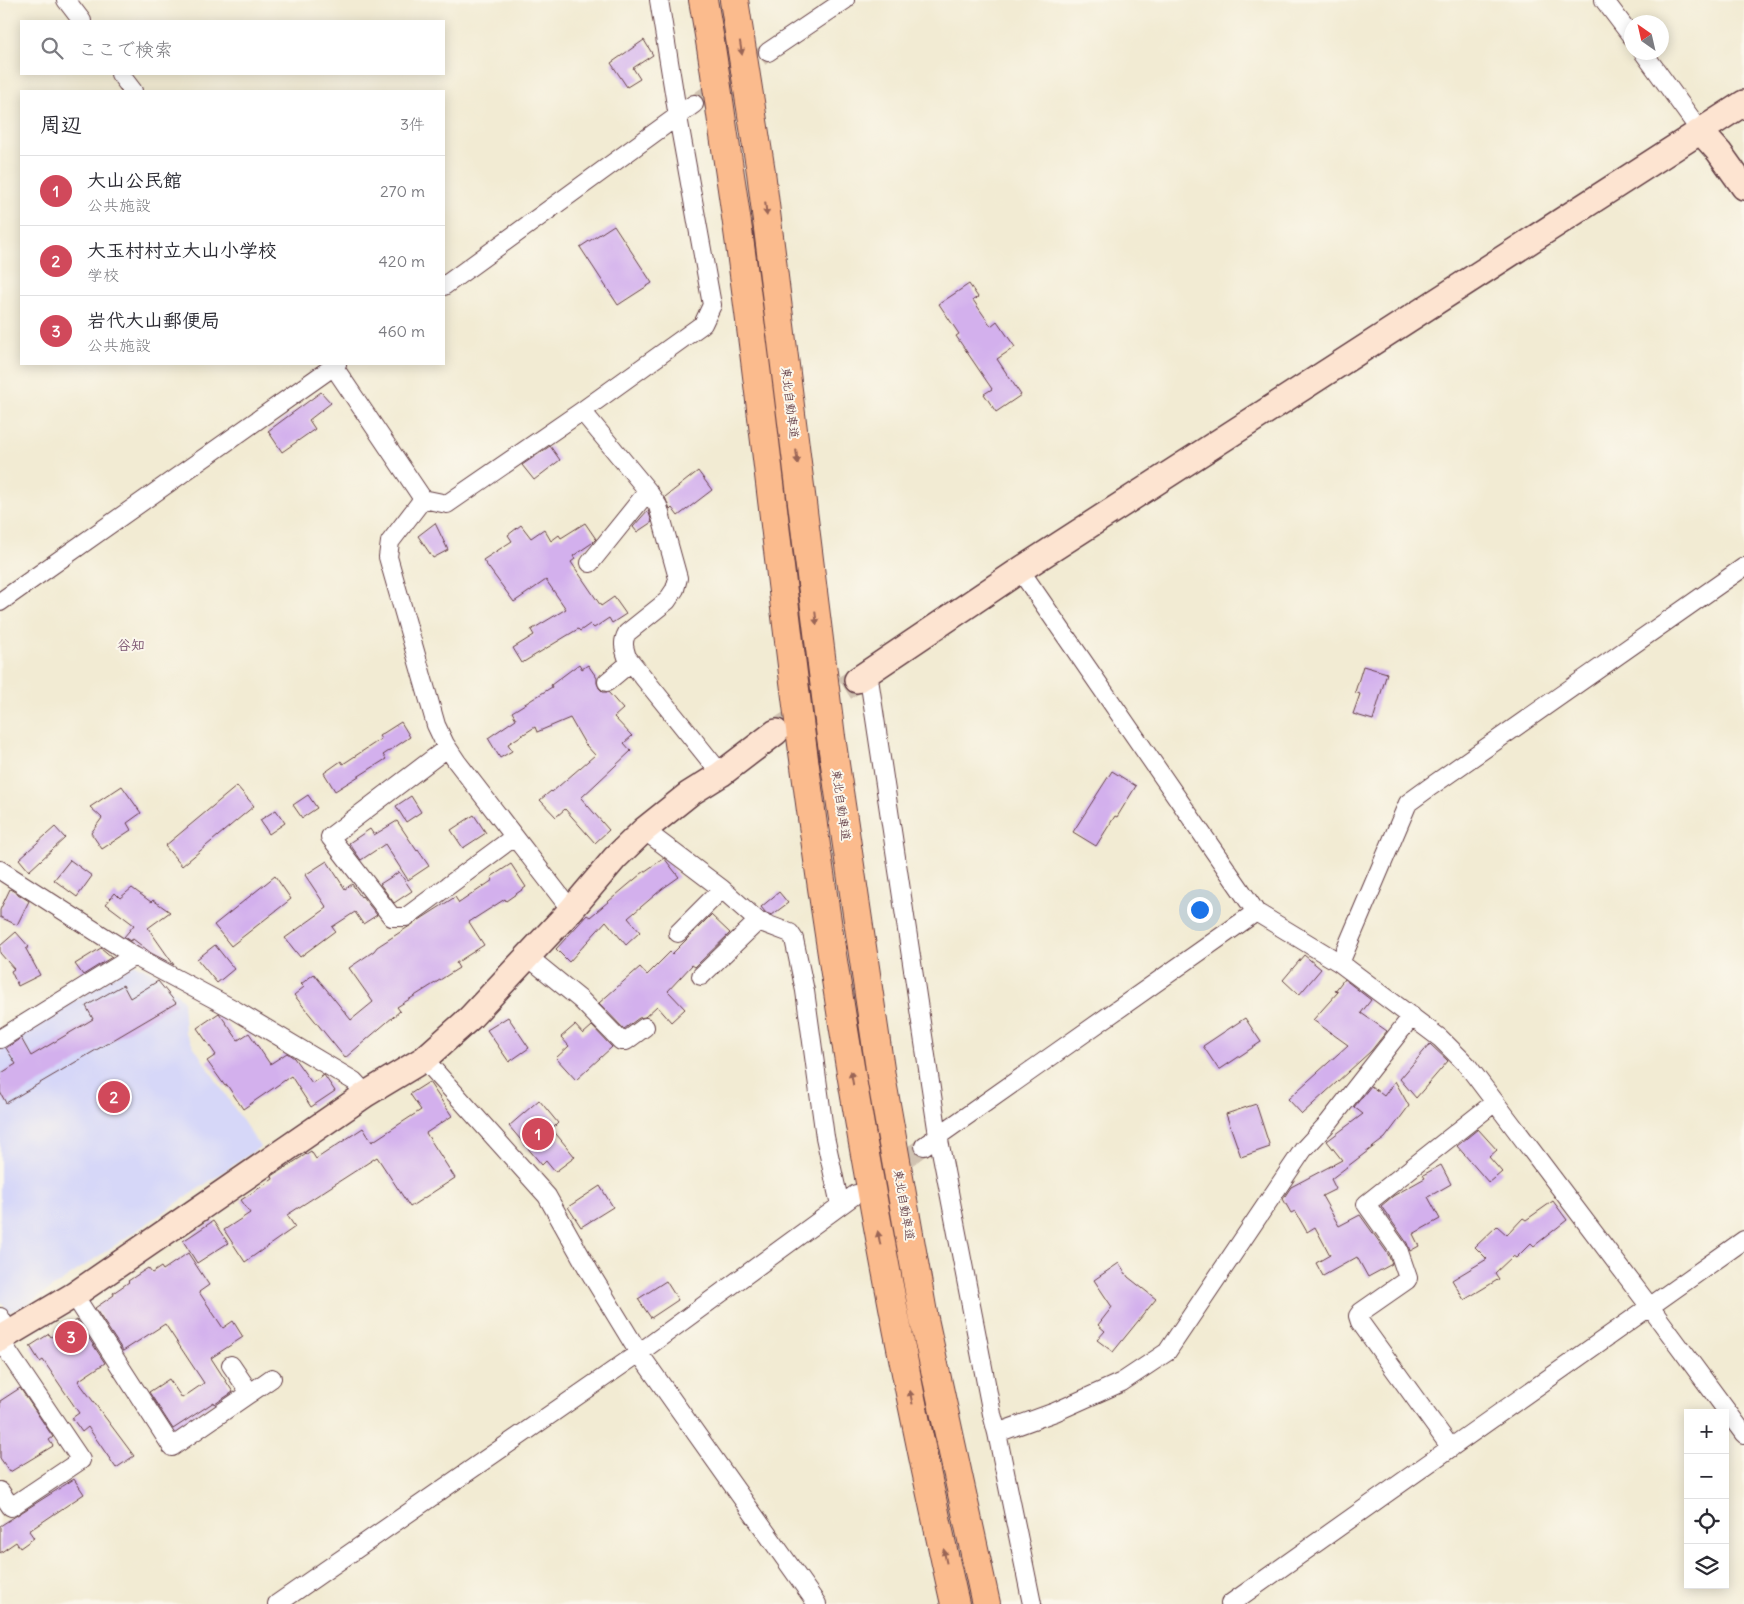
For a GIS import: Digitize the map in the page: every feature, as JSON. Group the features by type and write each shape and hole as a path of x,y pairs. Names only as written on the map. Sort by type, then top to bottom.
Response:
{"highway":[{"path":"703,0 750,314 802,744 830,950 874,1212 896,1328 955,1604"},
{"name":"東北自動車道","path":"734,0 761,172 831,737 880,1076 924,1319 986,1604"}],"street":[{"path":"66,0 81,20"},
{"path":"0,602 334,365 423,499 447,504 582,411 703,324 712,305 659,0"},
{"path":"768,52 845,0"},
{"path":"1604,0 1624,26"},
{"path":"1649,60 1744,187"},
{"path":"121,75 132,90"},
{"path":"445,285 694,104"},
{"path":"1032,1604 992,1414 938,1135 863,676 1020,570 1744,104"},
{"path":"582,411 648,491 658,506 678,578 676,589 667,601 627,633 623,646 627,657 721,774"},
{"path":"590,563 648,491"},
{"path":"423,499 390,542 388,557 436,725 447,748 571,910"},
{"path":"1340,963 1408,803 1744,566"},
{"path":"1020,570 1256,912 1340,963 1440,1038 1466,1065 1650,1306 1744,1434"},
{"path":"607,682 631,662"},
{"path":"0,1491 11,1507 80,1460 2,1332 74,1295 366,1094 424,1058 470,1018 571,910 615,858 644,830 689,794 721,774 776,732"},
{"path":"447,748 330,837 392,917 406,916 514,837"},
{"path":"644,830 722,889 758,921 790,933 794,940 805,991 824,1137 840,1205"},
{"path":"0,870 134,956 235,1010 354,1081 366,1094"},
{"path":"678,933 722,889"},
{"path":"924,1146 1256,912"},
{"path":"701,976 758,921"},
{"path":"0,1039 134,956"},
{"path":"527,956 581,1000 621,1041 626,1041 645,1027"},
{"path":"997,1433 1055,1412 1122,1382 1167,1352 1303,1150 1329,1122 1412,1016"},
{"path":"424,1058 547,1196 588,1271 638,1353 817,1604"},
{"path":"1451,1448 1360,1322 1358,1316 1361,1312 1408,1278 1398,1249 1366,1204 1495,1102"},
{"path":"278,1604 638,1353 856,1194"},
{"path":"1230,1604 1744,1240"},
{"path":"74,1295 172,1447 272,1378"},
{"path":"231,1365 250,1393"}],"shaded area":[{"path":"134,964 157,974 183,1000 185,1033 260,1147 25,1306 8,1312 0,1300 0,1047"}],"building":[{"path":"644,40 653,55 633,68 640,79 627,87 611,63"},
{"path":"614,225 652,283 618,305 580,247"},
{"path":"969,284 978,297 973,300 991,326 997,321 1015,347 997,359 1021,395 996,412 984,394 992,389 956,336 959,334 939,304"},
{"path":"321,392 331,403 309,420 315,429 282,452 268,431"},
{"path":"550,446 560,460 534,480 522,465"},
{"path":"698,471 712,490 678,516 672,508 670,510 665,497"},
{"path":"648,510 652,522 637,532 633,527"},
{"path":"435,523 448,550 433,558 418,536"},
{"path":"585,523 596,539 573,556 575,559 571,562 601,606 614,597 626,614 612,623 609,618 594,628 590,624 580,631 578,629 522,663 513,648 534,635 531,630 566,609 546,580 514,602 483,560 512,541 508,535 521,525 531,538 544,529 551,541 559,535 561,538"},
{"path":"579,664 582,669 588,665 597,678 599,688 603,692 608,692 623,709 614,717 632,736 624,743 631,751 581,798 609,830 595,843 565,809 556,817 540,800 595,755 585,744 570,718 537,732 535,727 508,744 512,751 500,758 488,738 516,719 512,712 552,687 551,685"},
{"path":"1363,666 1387,673 1373,720 1353,714 1360,694 1355,692"},
{"path":"401,722 410,737 383,755 386,759 335,791 324,773 341,761 343,764 381,739 379,736"},
{"path":"1112,771 1136,786 1096,846 1073,832"},
{"path":"122,786 141,813 127,823 131,830 102,849 91,833 102,818 90,807"},
{"path":"237,786 254,806 182,866 165,846"},
{"path":"308,795 317,808 302,818 293,805"},
{"path":"411,796 421,812 406,822 396,806"},
{"path":"276,810 285,823 269,834 260,820"},
{"path":"474,815 486,833 463,848 451,830"},
{"path":"397,821 429,866 408,880 385,844 361,860 349,843 370,829 374,835"},
{"path":"55,827 65,838 29,871 19,859"},
{"path":"664,858 679,877 628,918 640,932 626,945 606,921 569,962 556,949 587,915 590,917 641,874"},
{"path":"70,860 92,876 77,897 54,880"},
{"path":"327,861 345,889 352,884 377,915 363,924 355,912 332,927 335,931 300,957 285,938 327,908 305,875"},
{"path":"511,864 526,887 469,922 484,945 456,963 459,968 397,1007 400,1011 345,1058 294,995 304,987 301,984 314,974 351,1020 373,1002 349,968 377,947 455,897 459,903 493,880 491,877"},
{"path":"399,872 412,891 394,903 380,884"},
{"path":"275,876 291,899 231,946 214,925"},
{"path":"132,888 151,902 153,900 170,912 148,928 174,965 151,953 133,939 130,941 124,937 134,925 106,904 115,893 120,898"},
{"path":"10,889 29,901 17,925 0,917 0,910"},
{"path":"779,892 788,903 772,915 766,913 761,907"},
{"path":"711,915 730,933 695,967 692,965 668,991 685,1009 671,1022 657,1006 645,1017 639,1018 624,1029 599,1003 640,967 647,975 670,952 672,954"},
{"path":"16,932 29,947 26,949 40,975 18,986 11,971 14,969 0,953 0,946"},
{"path":"215,945 234,969 217,983 197,959"},
{"path":"101,948 112,957 83,975 75,964"},
{"path":"1304,955 1321,969 1299,995 1283,980"},
{"path":"1344,979 1371,1000 1361,1013 1387,1031 1371,1051 1302,1114 1288,1099 1348,1045 1313,1020 1338,992 1335,991"},
{"path":"158,981 176,1003 6,1103 0,1092 0,1074 16,1064 6,1048 21,1038 31,1056 93,1019 86,1006 123,985 130,998"},
{"path":"219,1013 238,1040 249,1033 270,1064 287,1053 294,1058 312,1083 324,1075 335,1091 311,1107 291,1076 243,1109 227,1085 225,1086 207,1061 216,1055 197,1028"},
{"path":"508,1017 529,1048 509,1062 487,1030"},
{"path":"1245,1018 1261,1042 1219,1070 1203,1046"},
{"path":"575,1025 583,1034 592,1026 612,1047 576,1080 556,1058 569,1046 561,1037"},
{"path":"1430,1044 1448,1061 1416,1098 1400,1079"},
{"path":"1395,1081 1409,1106 1385,1138 1331,1179 1336,1189 1322,1196 1339,1226 1360,1215 1388,1254 1392,1264 1368,1277 1357,1257 1323,1276 1316,1263 1330,1255 1315,1227 1307,1232 1295,1211 1291,1213 1283,1199 1291,1187 1342,1160 1327,1141 1363,1114 1354,1107 1371,1086 1384,1096"},
{"path":"429,1082 452,1116 426,1133 455,1178 410,1207 377,1157 287,1215 295,1227 245,1262 224,1230 250,1213 241,1200 273,1179 272,1176 311,1151 316,1159 363,1128 372,1142 421,1110 410,1094"},
{"path":"539,1100 558,1123 552,1129 575,1157 555,1172 546,1161 542,1165 509,1126"},
{"path":"1256,1104 1270,1147 1241,1157 1226,1114"},
{"path":"1478,1129 1497,1150 1489,1157 1502,1172 1489,1183 1457,1146"},
{"path":"1441,1165 1451,1184 1428,1197 1440,1219 1413,1234 1419,1246 1410,1251 1407,1243 1381,1206 1393,1196 1425,1178 1423,1175"},
{"path":"600,1186 613,1207 581,1227 568,1207"},
{"path":"1553,1201 1567,1220 1534,1246 1531,1243 1516,1258 1513,1256 1495,1273 1499,1279 1464,1300 1452,1280 1487,1259 1475,1247 1497,1226 1507,1235 1523,1218 1526,1220"},
{"path":"213,1221 228,1243 197,1263 183,1241"},
{"path":"188,1253 209,1285 199,1292 223,1328 233,1321 243,1337 211,1358 233,1392 173,1429 149,1392 169,1379 182,1398 204,1383 165,1324 123,1351 95,1308 114,1295 113,1293 128,1281 148,1268 152,1273 161,1267 163,1270"},
{"path":"1119,1263 1128,1277 1156,1299 1113,1352 1097,1340 1105,1331 1098,1325 1112,1307 1094,1280"},
{"path":"666,1281 678,1300 651,1318 638,1299"},
{"path":"77,1320 105,1363 78,1381 134,1456 116,1468 88,1427 82,1432 72,1418 79,1413 43,1360 40,1362 30,1346 49,1334 51,1337"},
{"path":"20,1388 53,1437 49,1440 53,1446 10,1472 0,1458 0,1401"},
{"path":"74,1479 84,1494 29,1531 34,1538 20,1548 16,1542 0,1553 0,1526"}],"tunnel":[{"path":"694,104 768,52"},
{"path":"782,728 857,680"},
{"path":"863,1189 924,1146"}],"place":[{"name":"大玉村村立大山小学校","path":"114,1097"},
{"name":"大山公民館","path":"538,1134"},
{"name":"岩代大山郵便局","path":"71,1337"}],"district":[{"name":"谷知","path":"131,645"}]}
